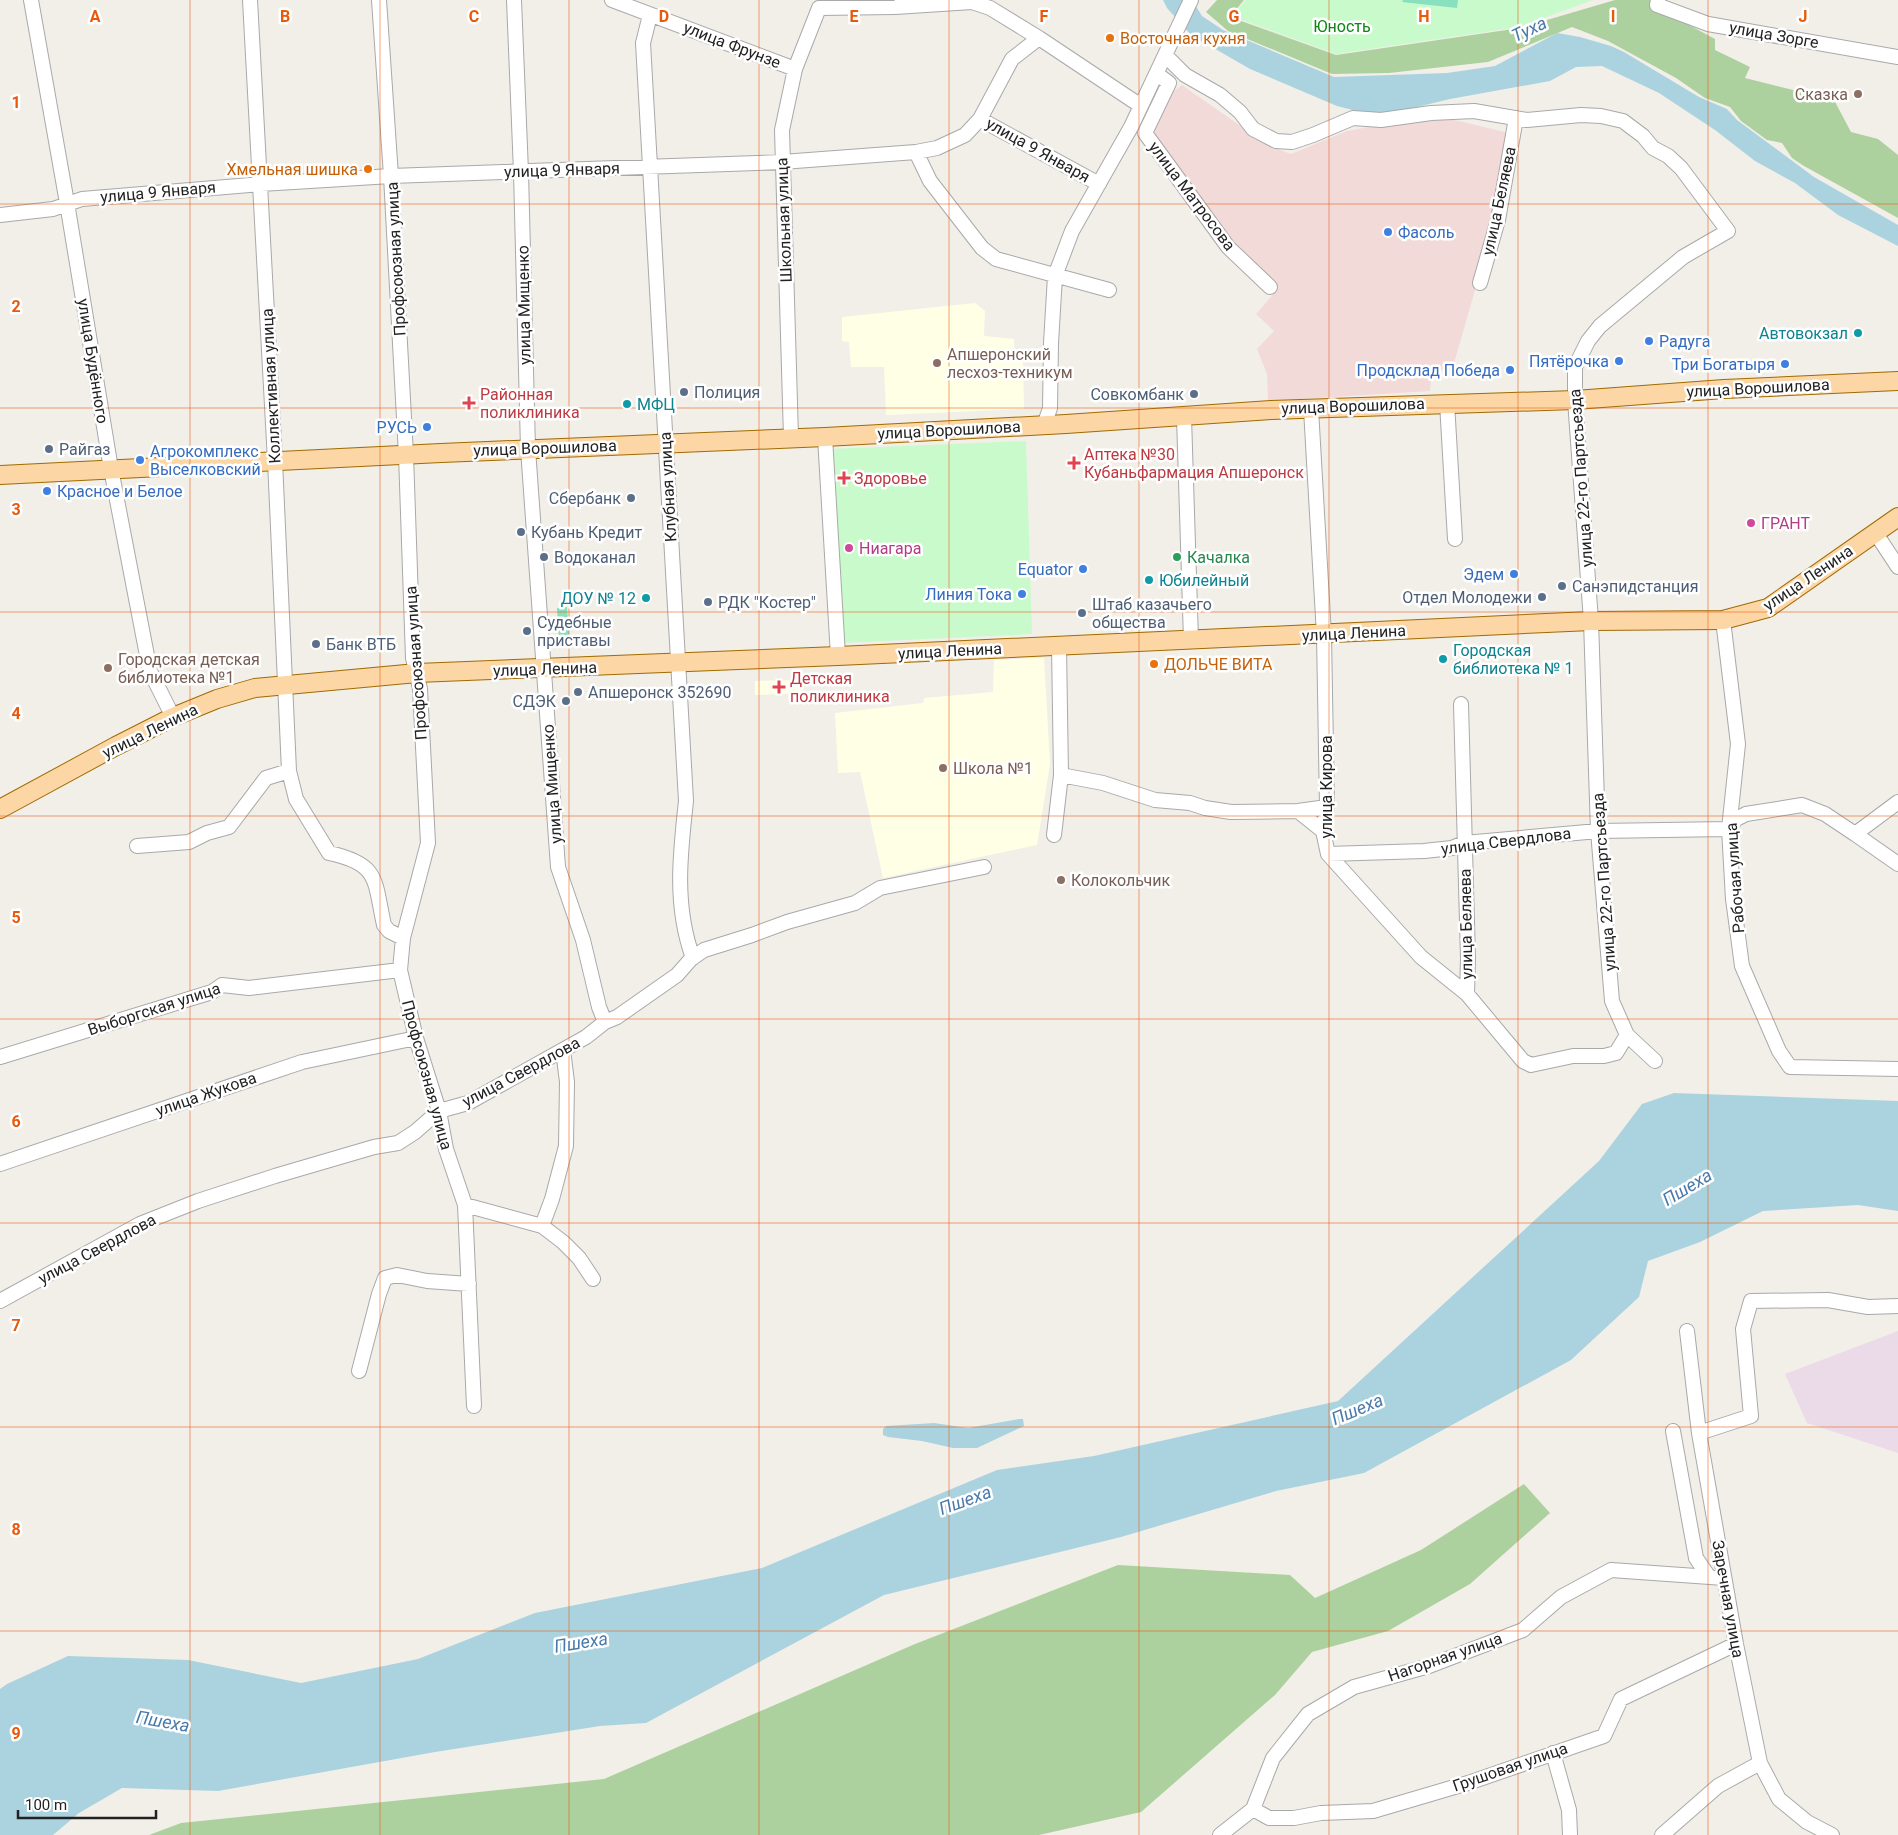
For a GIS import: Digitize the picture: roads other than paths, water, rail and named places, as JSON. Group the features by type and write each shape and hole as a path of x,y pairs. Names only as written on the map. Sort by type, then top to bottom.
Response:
{"main road":[{"name":"улица Ворошилова","path":"0,474 825,437 1044,426 1271,410 1575,400 1724,389 1898,381"},
{"name":"улица Ленина","path":"0,809 173,717 255,688 417,673 1324,635 1591,621 1723,620 1768,608 1898,517"}],"street":[{"name":"улица Будённого","path":"31,0 68,203 111,469 150,671 173,717"},
{"name":"Коллективная улица","path":"250,0 261,184 289,771 296,799 329,853 349,857 364,865 374,879 384,925 389,931 403,938"},
{"name":"Профсоюзная улица","path":"379,0 392,176 406,455 413,658 420,689 428,843 403,938 400,970 416,1038 439,1111 446,1149 465,1205 474,1406"},
{"name":"улица Мищенко","path":"514,0 521,172 528,449 558,867 583,940 599,1007 605,1022"},
{"path":"1044,426 1050,408 1055,276 1072,230 1141,106 1191,0"},
{"name":"улица Зорге","path":"1658,0 1658,5 1708,24 1898,57"},
{"name":"улица Фрунзе","path":"620,1 795,69"},
{"name":"Школьная улица","path":"790,438 782,130 795,69 820,8 895,7 972,2 990,8 1039,38"},
{"name":"Клубная улица","path":"650,14 643,44 686,801 680,854 680,900 685,936 693,958"},
{"path":"980,119 1012,59 1039,38 1141,106"},
{"path":"1166,55 1185,75 1220,95 1240,112 1253,129 1276,141 1292,142 1353,118 1381,120 1431,113 1474,111 1521,119"},
{"name":"улица Матросова","path":"1157,74 1169,84 1145,133 1228,247 1270,287"},
{"name":"улица 22-го Партсъезда","path":"1521,119 1582,115 1601,116 1623,121 1643,136 1653,148 1668,156 1681,168 1728,231 1683,257 1600,326 1588,342 1575,367 1575,400 1591,621 1598,831 1612,1001 1627,1035 1655,1062"},
{"name":"улица 9 Января","path":"0,215 52,209 82,199 261,184 392,176 782,162 916,152 937,148 966,135 980,119 1099,184"},
{"name":"улица Беляева","path":"1480,283 1498,220 1521,119"},
{"path":"916,152 930,181 982,248 996,259 1109,290"},
{"path":"1447,403 1455,539"},
{"name":"улица Кирова","path":"1311,409 1324,635 1327,807 1323,831 1328,854 1421,957 1466,994 1523,1061 1531,1065 1572,1056 1604,1056 1616,1053 1627,1035"},
{"path":"1184,417 1191,640"},
{"path":"825,437 838,656"},
{"path":"1875,532 1898,566"},
{"name":"Рабочая улица","path":"1723,620 1738,744 1729,830 1734,899 1742,966 1779,1051 1790,1066 1898,1069"},
{"path":"1054,835 1061,775 1059,646"},
{"name":"улица Беляева","path":"1461,704 1468,958 1466,994"},
{"path":"137,846 189,842 207,833 229,827 266,778 289,771"},
{"path":"1061,775 1103,783 1155,800 1190,803 1205,808 1231,812 1298,811 1327,807"},
{"path":"1855,834 1898,802"},
{"path":"1729,830 1736,819 1746,814 1802,805 1825,814 1898,864"},
{"path":"1298,811 1323,831"},
{"name":"улица Свердлова","path":"1328,854 1452,848 1464,843 1598,831 1729,830"},
{"name":"улица Свердлова","path":"0,1301 140,1224 198,1201 275,1176 374,1146 398,1143 415,1132 439,1111 468,1104 586,1037 605,1022 617,1017 676,975 704,950 787,922 855,903 880,888 984,867"},
{"name":"Выборгская улица","path":"0,1057 212,992 222,985 249,988 400,970"},
{"name":"улица Жукова","path":"0,1164 302,1062 416,1038"},
{"path":"542,1226 552,1199 566,1146 567,1082 563,1050"},
{"path":"465,1205 542,1226 563,1242 579,1258 593,1279"},
{"path":"358,1372 385,1278 397,1275 427,1281 469,1284"},
{"path":"1698,1434 1751,1416 1743,1330 1751,1302 1828,1300 1868,1307 1898,1306"},
{"name":"Заречная улица","path":"1687,1331 1698,1434 1736,1644 1760,1763 1779,1799 1808,1822 1832,1835"},
{"path":"1673,1431 1696,1558 1709,1577"},
{"name":"Нагорная улица","path":"1253,1809 1273,1758 1308,1714 1354,1687 1429,1666 1523,1630 1560,1597 1611,1570 1724,1578"},
{"name":"Грушовая улица","path":"1253,1809 1269,1818 1294,1818 1320,1813 1373,1811 1468,1782 1604,1736 1621,1699 1736,1644"},
{"path":"1553,1753 1569,1810 1570,1835"},
{"path":"1662,1835 1718,1786 1760,1763"},
{"path":"1220,1835 1253,1809"}],"water":[{"path":"1163,0 1192,0 1202,16 1223,30 1334,77 1447,73 1495,66 1557,33 1611,46 1699,97 1727,109 1737,120 1814,177 1898,225 1898,246 1838,215 1795,183 1755,161 1715,130 1659,93 1602,66 1576,67 1550,81 1450,99 1392,113 1364,113 1337,106 1250,69 1191,35 1167,8"},
{"name":"Пшеха","path":"1674,1093 1898,1101 1898,1211 1858,1205 1763,1211 1700,1242 1648,1261 1639,1297 1571,1360 1364,1473 1276,1491 1121,1537 884,1595 646,1723 600,1726 435,1752 218,1791 122,1788 79,1813 53,1835 0,1835 0,1689 68,1656 188,1660 301,1683 418,1659 535,1613 762,1568 997,1470 1094,1456 1338,1401 1599,1161 1642,1104"},
{"path":"1023,1419 1024,1426 977,1448 953,1448 883,1435 883,1429 886,1426 934,1423 968,1428"}],"place":[{"name":"Восточная кухня","path":"1110,38"},
{"name":"Сказка","path":"1858,94"},
{"name":"Хмельная шишка","path":"368,169"},
{"name":"Фасоль","path":"1388,232"},
{"name":"Автовокзал","path":"1858,333"},
{"name":"Радуга","path":"1649,341"},
{"name":"Пятёрочка","path":"1619,361"},
{"name":"Апшеронский лесхоз-техникум","path":"937,363"},
{"name":"Три Богатыря","path":"1785,364"},
{"name":"Продсклад Победа","path":"1510,370"},
{"name":"Полиция","path":"684,392"},
{"name":"Совкомбанк","path":"1194,394"},
{"name":"Районная поликлиника","path":"469,403"},
{"name":"МФЦ","path":"627,404"},
{"name":"РУСЬ","path":"427,427"},
{"name":"Райгаз","path":"49,449"},
{"name":"Агрокомплекс Выселковский","path":"140,460"},
{"name":"Аптека №30 Кубаньфармация Апшеронск","path":"1074,463"},
{"name":"Здоровье","path":"844,478"},
{"name":"Красное и Белое","path":"47,491"},
{"name":"Сбербанк","path":"631,498"},
{"name":"ГРАНТ","path":"1751,523"},
{"name":"Кубань Кредит","path":"521,532"},
{"name":"Ниагара","path":"849,548"},
{"name":"Водоканал","path":"544,557"},
{"name":"Качалка","path":"1177,557"},
{"name":"Equator","path":"1083,569"},
{"name":"Эдем","path":"1514,574"},
{"name":"Юбилейный","path":"1149,580"},
{"name":"Санэпидстанция","path":"1562,586"},
{"name":"Линия Тока","path":"1022,594"},
{"name":"Отдел Молодежи","path":"1542,597"},
{"name":"ДОУ № 12","path":"646,598"},
{"name":"РДК \"Костер\"","path":"708,602"},
{"name":"Штаб казачьего общества","path":"1082,613"},
{"name":"Судебные приставы","path":"527,631"},
{"name":"Банк ВТБ","path":"316,644"},
{"name":"Городская библиотека № 1","path":"1443,659"},
{"name":"ДОЛЬЧЕ ВИТА","path":"1154,664"},
{"name":"Городская детская библиотека №1","path":"108,668"},
{"name":"Детская поликлиника","path":"779,687"},
{"name":"Апшеронск 352690","path":"578,692"},
{"name":"СДЭК","path":"566,701"},
{"name":"Школа №1","path":"943,768"},
{"name":"Колокольчик","path":"1061,880"}],"park label":[{"name":"Юность","path":"1342,26"}],"water label":[{"name":"Туха","path":"1529,29"}]}
